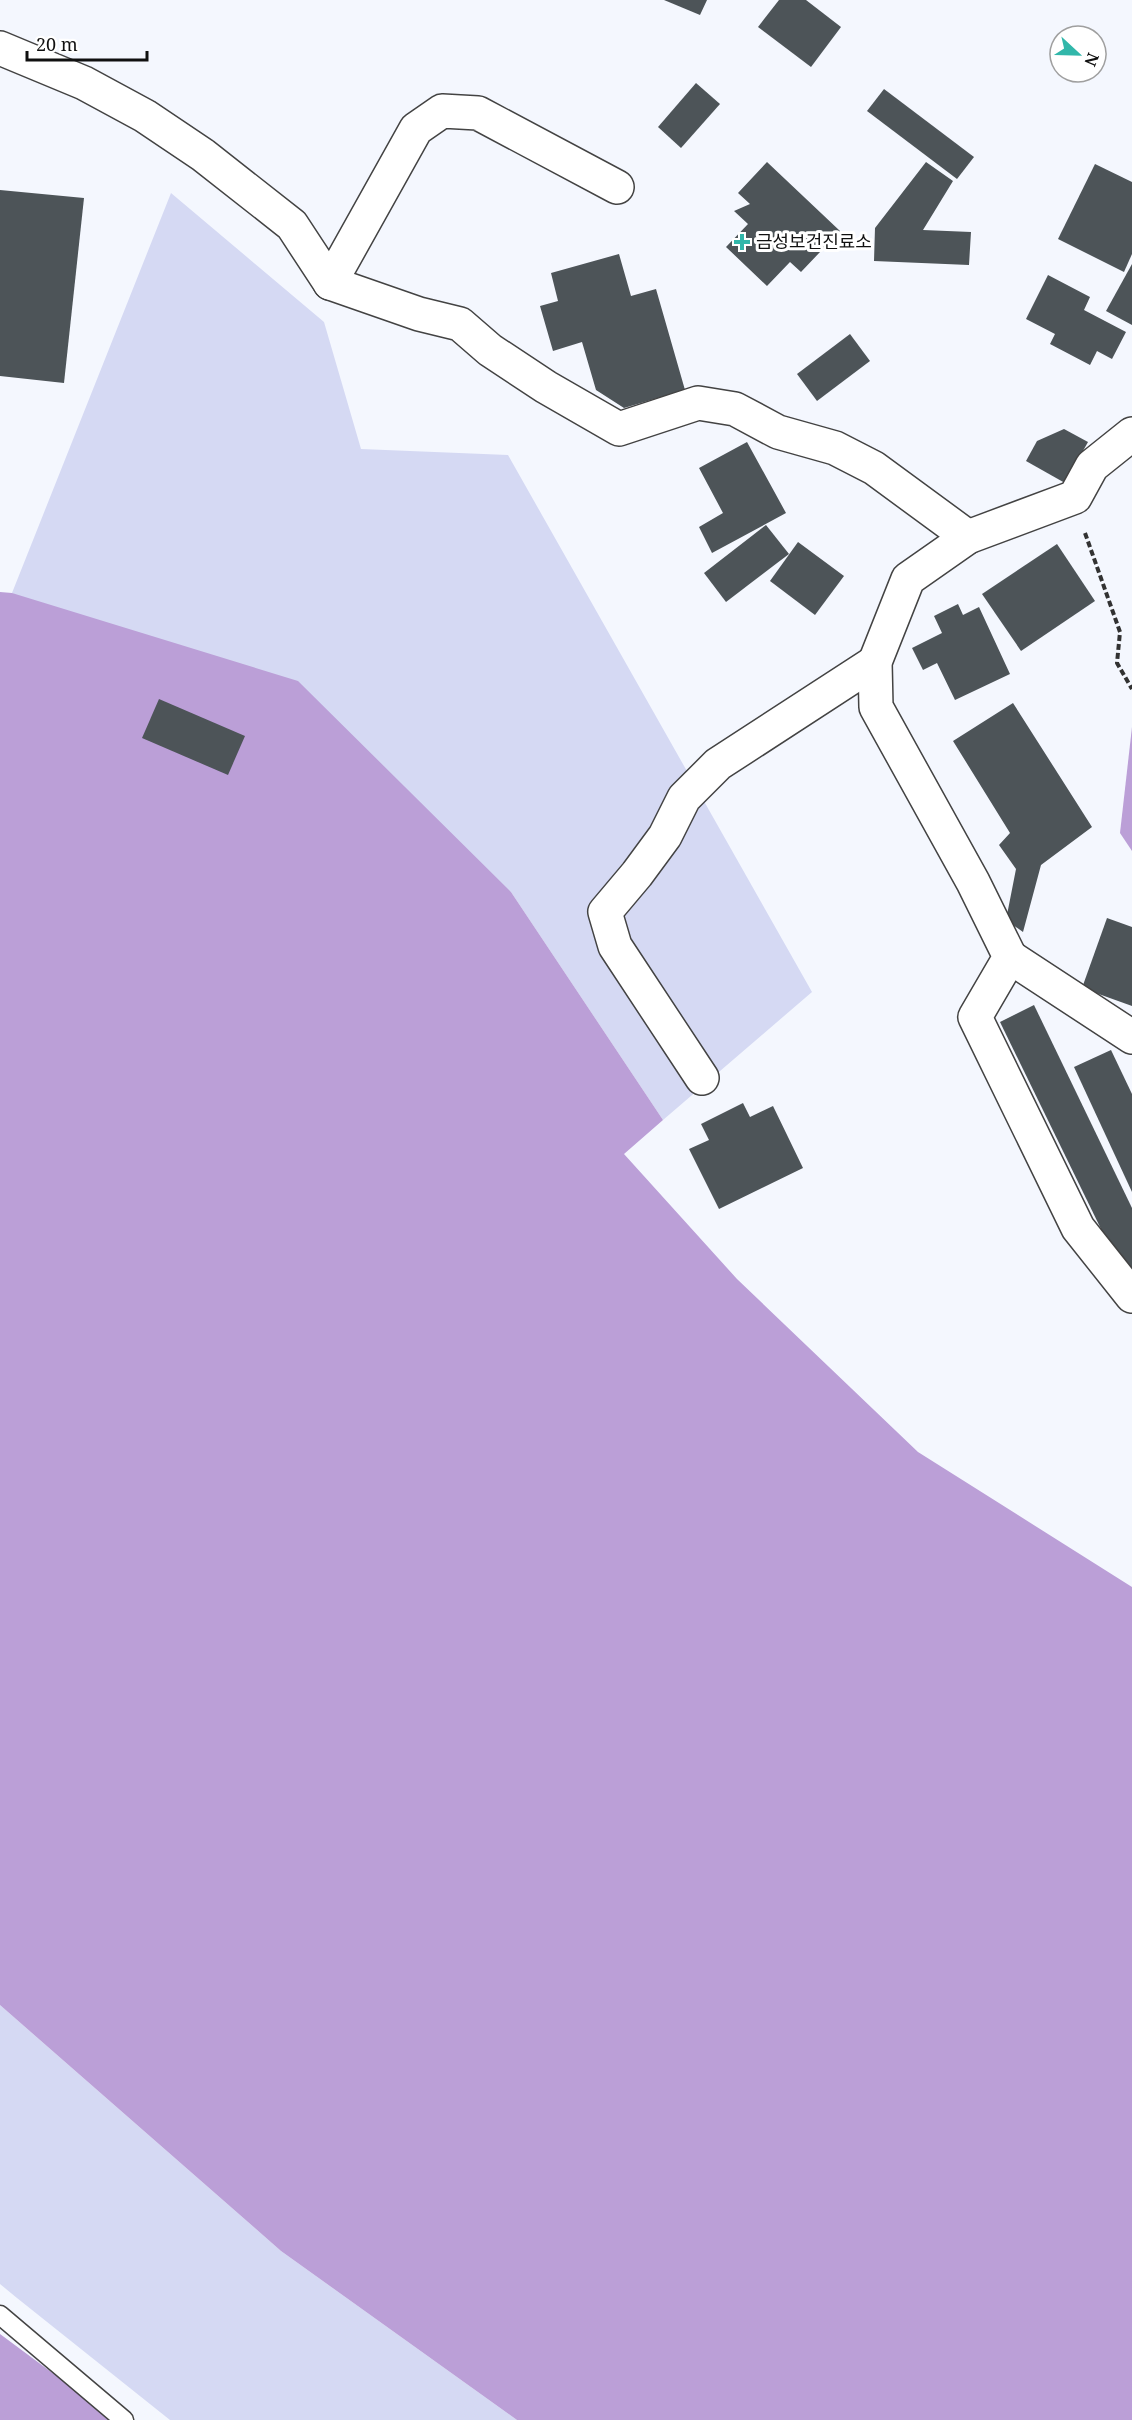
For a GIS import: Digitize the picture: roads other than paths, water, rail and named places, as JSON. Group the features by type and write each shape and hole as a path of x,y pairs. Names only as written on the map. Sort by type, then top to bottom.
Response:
{"street":[{"path":"0,48 84,84 145,116 204,155 292,225 330,283 419,314 460,324 500,356 546,387 618,429 698,403 735,409 778,432 835,448 874,468 968,537"},
{"path":"330,283 416,129 442,111 478,113 617,188"},
{"path":"1132,434 1092,466 1076,497 968,537 908,579 875,662 876,707 973,882 1010,957 1132,1037"},
{"path":"702,1078 615,946 605,912 665,836 684,798 718,764 875,662"},
{"path":"1010,957 975,1017 1078,1228 1132,1296"}],"lane":[{"path":"0,2315 124,2420"}],"place":[{"name":"금성보건진료소","path":"742,242"}]}
